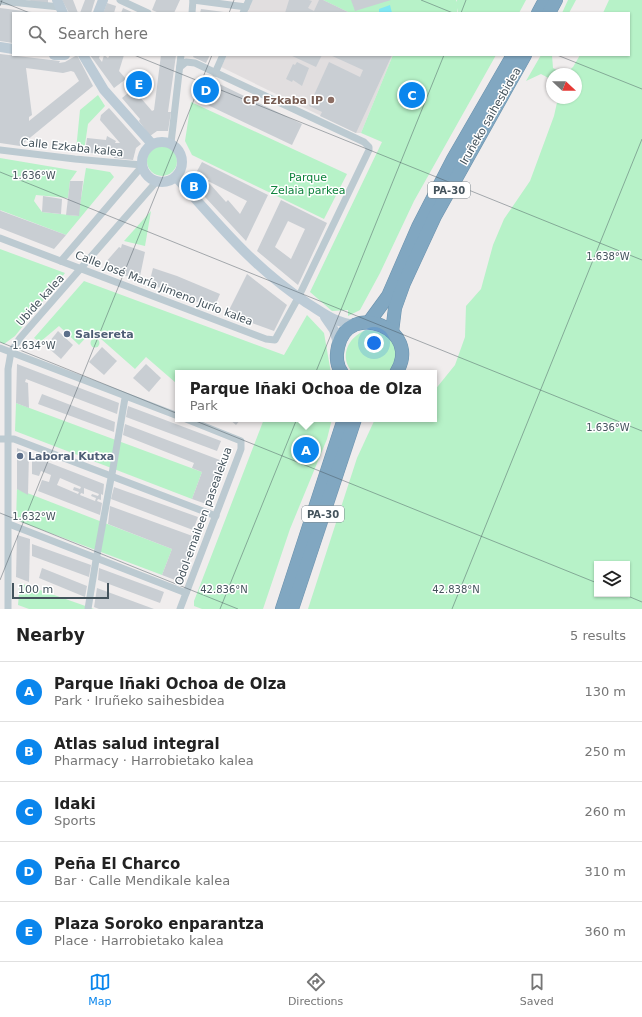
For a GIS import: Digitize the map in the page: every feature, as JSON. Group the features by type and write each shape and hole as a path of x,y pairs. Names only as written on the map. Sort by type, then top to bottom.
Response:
{"highway":[{"path":"539,12 545,0"},
{"path":"550,12 556,0"},
{"name":"Iruñeko saihesbidea","path":"369,322 388,296 418,227 453,159 512,56"},
{"name":"Iruñeko saihesbidea","path":"392,332 395,308 404,283 435,216 524,56"},
{"path":"341,370 337,362 338,343 343,336 356,325 369,322 378,323 392,332 398,340 402,359 397,370"},
{"name":"PA-30","path":"282,609 343,422"},
{"name":"PA-30","path":"292,609 353,422"}],"main road":[{"path":"98,12 103,0"},
{"path":"0,47 12,49"},
{"path":"84,56 104,90 152,144"},
{"path":"158,142 171,143 180,152 182,158 180,171 176,177 170,180 157,182 146,174 143,167 144,153 152,144 158,142"},
{"path":"176,177 257,266 298,298 322,314 343,323 356,325"},
{"path":"322,314 334,330 338,343"}],"street":[{"path":"120,0 146,12"},
{"path":"192,12 193,0 245,10 249,0"},
{"path":"0,1 60,7"},
{"path":"171,143 181,56"},
{"path":"190,56 193,62"},
{"path":"215,73 223,56"},
{"path":"180,67 186,62 193,62 364,142 369,147 369,150 298,298"},
{"name":"Calle Ezkaba kalea","path":"0,150 143,167"},
{"path":"61,260 143,167"},
{"name":"Ubide kalea","path":"8,609 8,369 11,352 20,338 83,269 157,182"},
{"name":"Calle José María Jimeno Jurío kalea","path":"0,238 266,339 275,340 298,298"},
{"path":"0,348 175,415"},
{"path":"88,609 125,398"},
{"name":"Odol-emaileen pasealekua","path":"180,609 241,450 241,441 194,422"},
{"path":"0,439 14,440 216,516"},
{"path":"9,524 186,593"}],"shaded area":[{"path":"252,0 323,0 348,12 246,12"},
{"name":"CP Ezkaba IP","path":"226,56 393,56 361,133 356,133 221,67"}],"green space":[{"path":"323,0 456,0 457,2 457,0 526,0 520,12 458,12 457,8 457,12 348,12"},
{"path":"568,0 576,0 570,12 562,12"},
{"path":"609,0 642,0 642,609 308,609 357,458 374,422 437,422 437,387 455,365 465,337 466,306 481,289 493,245 504,219 530,181 554,116 557,104 582,104 582,68 572,68 579,56 630,56 630,12 603,12"},
{"path":"393,56 495,56 414,201 380,273 360,310 348,316 348,310 332,311 310,292 382,142 361,133"},
{"path":"540,56 552,56 553,68 546,68 546,77 541,74 526,81"},
{"path":"98,95 105,106 88,124 84,151 76,150 80,110"},
{"name":"Parque Zelaia parkea","path":"191,102 347,174 324,219 192,155 185,141"},
{"path":"162,146 173,150 177,161 173,172 162,176 151,172 147,161 151,150"},
{"path":"0,158 77,171 70,181 68,198 36,195 34,201 42,212 78,216 86,168 110,172 114,177 66,235 0,210"},
{"path":"151,211 145,246 124,241"},
{"path":"0,249 65,273 15,336 4,344 0,342"},
{"path":"84,281 284,355 307,315 324,333 330,370 175,370 175,382 146,357 135,369 92,331 79,345 59,326 40,342 34,338"},
{"path":"366,330 375,331 389,338 396,350 394,365 391,370 351,370 346,361 347,348 354,337"},
{"path":"93,339 97,339 99,343 97,347 93,347 91,345 91,341"},
{"path":"16,403 202,472 192,499 15,431"},
{"path":"263,422 331,422 327,439 290,529 263,609 202,609 194,606 194,601"},
{"path":"17,489 172,549 162,575 16,520"},
{"path":"20,583 94,609 29,609 18,605"}],"water":[{"path":"390,5 392,12 379,12 379,9"}],"building":[{"path":"26,0 48,0 48,4"},
{"path":"62,0 73,0 78,12 68,12"},
{"path":"85,0 95,0 91,12 80,12"},
{"path":"156,0 180,0 174,12 157,12 152,10"},
{"path":"289,0 312,1 308,8 314,11 319,0 323,0 348,12 285,12"},
{"path":"351,0 391,0 355,11"},
{"path":"107,3 116,6 114,12 103,12"},
{"path":"0,8 32,12 12,12 12,43 0,41"},
{"path":"123,8 132,12 121,12"},
{"path":"201,9 224,12 200,12"},
{"path":"0,54 60,61 59,63 78,56 93,86 20,146 0,143","holes":["26,68 63,73 71,71 74,72 79,81 29,121 29,117 32,115"]},
{"path":"91,56 100,56 99,58 102,62 104,56 108,58 109,56 124,56 119,71 126,79 114,88"},
{"path":"161,56 176,56 168,112 171,112 168,131 157,131 150,136 139,121 140,119 122,98 133,89 152,111 154,110"},
{"path":"194,56 210,56 206,63"},
{"path":"292,56 322,56 316,67"},
{"path":"332,56 392,56 356,133 320,116 322,112 309,106 329,62 360,77 363,70"},
{"path":"297,62 309,68 302,86 293,80 292,82 286,79 293,64 295,65"},
{"path":"203,76 302,124 292,145 193,98"},
{"path":"109,108 141,144 136,148 133,160 85,152 87,138 106,140 107,136 116,141 115,143 120,143 100,120 101,115"},
{"path":"202,162 268,195 246,241 191,182","holes":["206,178 209,179 208,181 247,201 240,214 228,200 226,202 210,184 205,181"]},
{"path":"70,181 83,181 79,216 66,215"},
{"path":"43,196 62,199 61,214 42,212"},
{"path":"281,200 327,223 298,285 257,251","holes":["288,221 305,229 291,259 275,247"]},
{"path":"0,210 66,235 54,249 0,228"},
{"path":"122,244 145,252 139,281 104,267 105,263 119,247 121,248"},
{"path":"153,268 177,276 220,294 214,308 149,284"},
{"path":"247,274 287,305 274,331 227,314"},
{"path":"58,331 73,345 61,359 46,346"},
{"path":"102,347 117,361 104,375 89,362"},
{"path":"17,364 119,403 117,414 26,379 25,382 28,383 29,408 16,403"},
{"path":"146,364 161,378 149,392 133,378"},
{"path":"42,394 115,422 114,432 38,404"},
{"path":"128,406 221,441 217,451 126,417"},
{"path":"125,424 225,462 209,505 192,499 202,472 192,468 194,463 123,435"},
{"path":"17,448 29,453 28,495 17,489"},
{"path":"32,456 104,484 101,500 98,499 97,501 102,503 100,515 38,491 42,480 49,482 51,475 41,471 39,476 32,474","holes":["60,478 81,487 80,489 74,487 73,490 79,492 78,494 57,485","84,488 99,494 98,496 92,494 91,496 96,498 95,501 80,495 81,493 84,494"]},
{"path":"114,487 198,517 193,530 111,499"},
{"path":"110,506 198,538 180,582 162,575 172,549 108,524"},
{"path":"17,535 30,539 29,582 16,577"},
{"path":"32,544 91,565 89,577 32,556"},
{"path":"42,568 87,586 85,597 39,578"},
{"path":"99,568 164,592 160,603 98,580"},
{"path":"97,588 154,609 99,609 94,607"}],"place":[{"name":"Plaza Soroko enparantza","path":"139,84"},
{"name":"Peña El Charco","path":"206,90"},
{"name":"Idaki","path":"412,95"},
{"name":"CP Ezkaba IP","path":"331,100"},
{"name":"Atlas salud integral","path":"194,186"},
{"name":"Salsereta","path":"67,334"},
{"name":"Parque Iñaki Ochoa de Olza","path":"306,450"},
{"name":"Laboral Kutxa","path":"20,456"}]}
